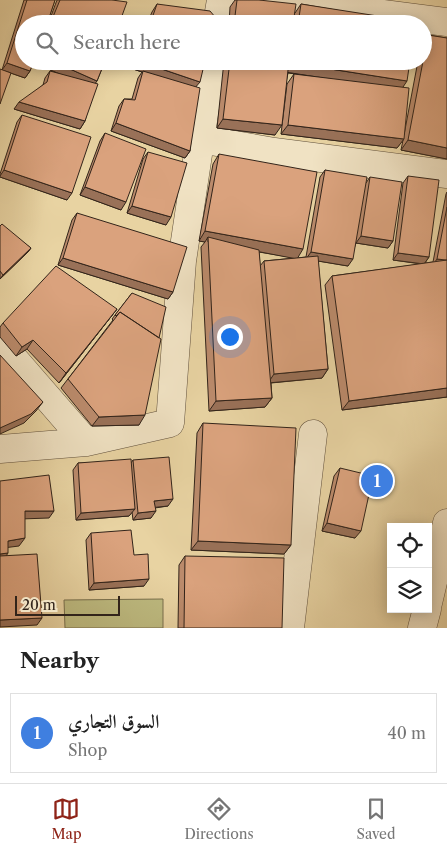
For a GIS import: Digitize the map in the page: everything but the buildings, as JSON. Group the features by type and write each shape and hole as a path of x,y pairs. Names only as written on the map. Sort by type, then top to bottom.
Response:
{"street":[{"path":"219,15 221,0"},
{"path":"273,0 438,14"},
{"path":"0,450 86,442 170,423 182,261 211,70"},
{"path":"200,139 274,152 447,174"},
{"path":"0,343 86,442"},
{"path":"290,628 313,434"},
{"path":"432,586 447,523"},
{"path":"422,628 426,613"}],"shaded area":[{"path":"163,599 163,628 65,628 64,600"}],"place":[{"name":"السوق التجاري","path":"377,481"}]}
